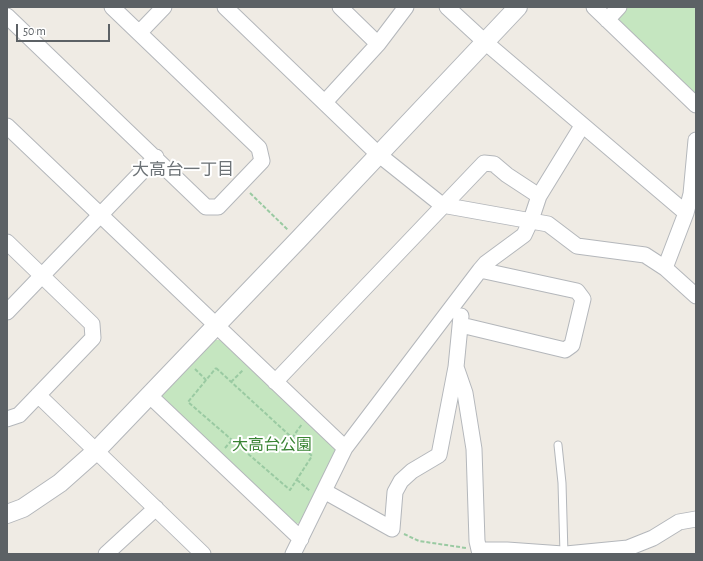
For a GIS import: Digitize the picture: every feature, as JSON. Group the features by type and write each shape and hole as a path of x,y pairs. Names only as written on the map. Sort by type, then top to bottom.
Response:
{"street":[{"path":"7,16 156,157 206,208 218,207 262,160 259,148 112,7"},
{"path":"139,33 164,7"},
{"path":"225,7 378,154 442,206 548,224 577,246 608,252 645,255 665,268 683,286 696,296"},
{"path":"340,7 378,44"},
{"path":"325,102 378,44 406,7"},
{"path":"447,7 484,42 686,213"},
{"path":"7,514 23,508 60,483 96,451 518,7"},
{"path":"594,7 696,105"},
{"path":"607,20 619,7"},
{"path":"7,126 345,448"},
{"path":"293,554 345,448 480,270 486,263 524,234 531,220 539,196 582,126"},
{"path":"665,268 686,213 690,194 696,140"},
{"path":"7,312 156,157"},
{"path":"275,382 484,163 494,164 507,175 539,196"},
{"path":"7,242 92,324 92,338 19,415 7,419"},
{"path":"460,325 565,350 572,345 583,299 577,291 480,270"},
{"path":"324,491 392,529 395,492 401,481 412,471 439,455 456,367 461,295"},
{"path":"456,367 465,393 474,448 477,541 480,553 507,550 564,554 628,548 653,538 679,522 696,519"},
{"path":"38,395 203,554"},
{"path":"149,395 301,539"},
{"path":"106,554 156,508"}],"lane":[{"path":"558,445 562,483 564,554"}],"path":[{"path":"240,184 298,240"},
{"path":"231,382 253,362"},
{"path":"216,368 231,382 312,456 290,490 188,402 216,368"},
{"path":"392,529 419,541 480,553"}],"green space":[{"path":"625,7 696,7 696,96 616,20"},
{"name":"大高台公園","path":"215,340 221,340 336,448 337,453 302,523 293,524 163,399 162,395"}],"district":[{"name":"大高台一丁目","path":"183,170"}]}
